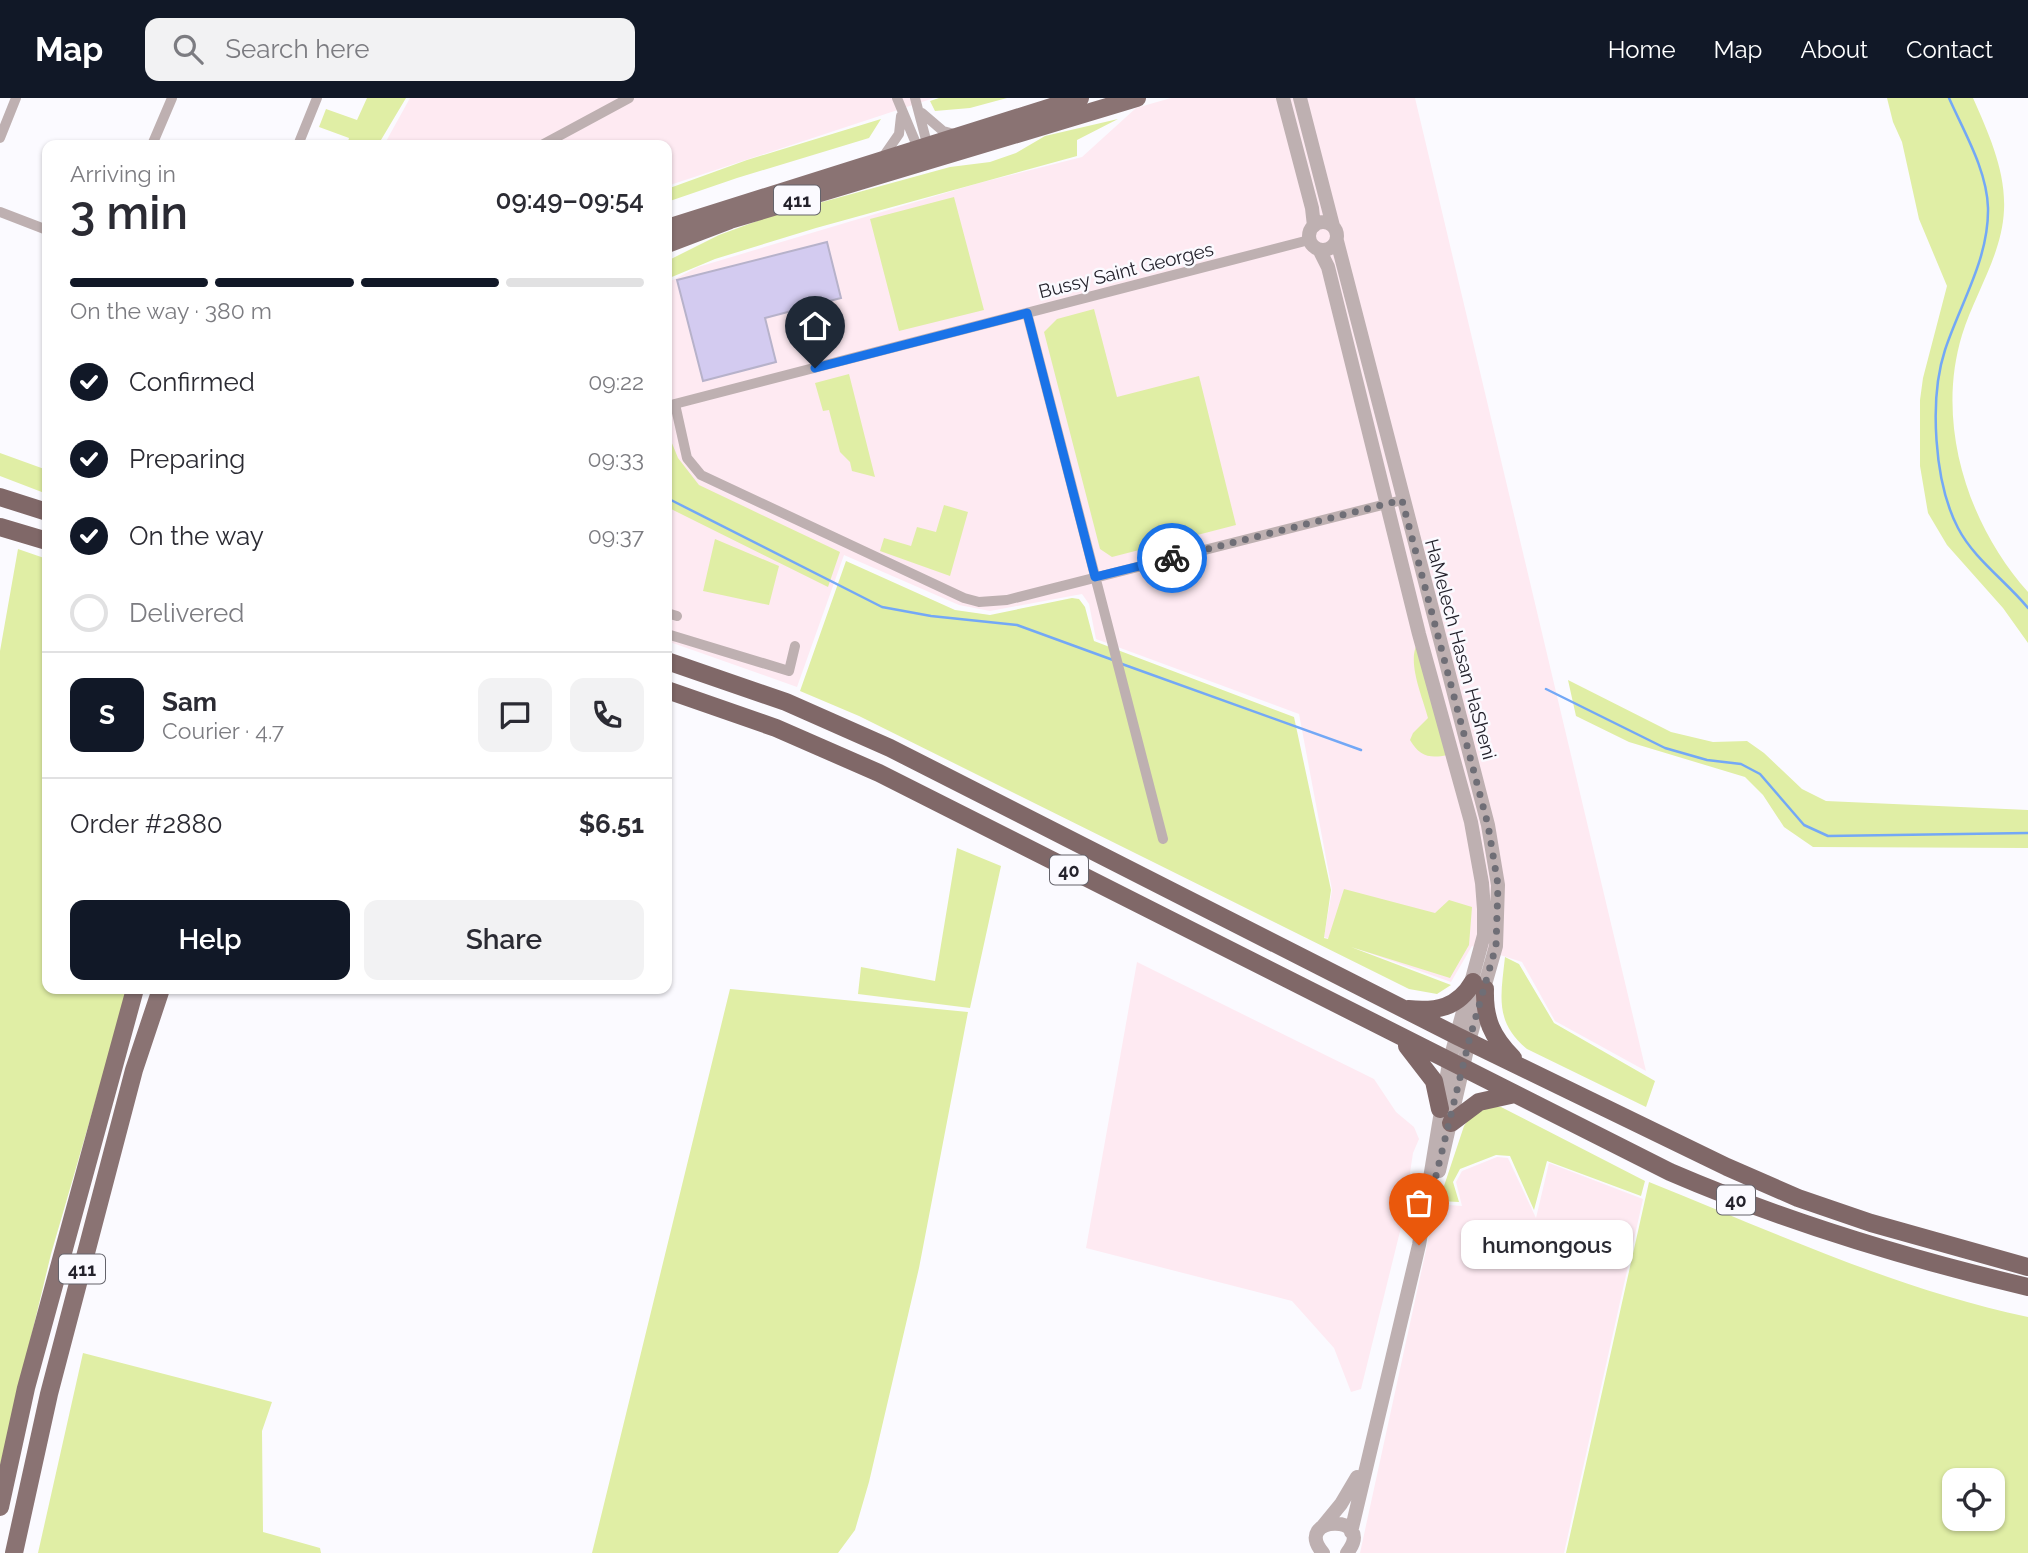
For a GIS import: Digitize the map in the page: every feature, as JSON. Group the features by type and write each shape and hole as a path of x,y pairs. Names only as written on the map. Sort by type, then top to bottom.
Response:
{"highway":[{"path":"0,497 42,510"},
{"path":"0,527 42,540"},
{"name":"40","path":"672,663 786,702 890,748 1401,1008 1727,1167 1798,1198 1882,1226 2028,1267"},
{"name":"40","path":"672,692 776,728 878,773 1635,1156 1733,1199 1872,1247 2028,1287"},
{"path":"1401,1008 1420,1010 1449,1006 1479,985 1493,1035 1514,1060 1527,1069"},
{"path":"1391,1033 1412,1051 1429,1072 1446,1116 1479,1102 1515,1094"}],"main road":[{"name":"411","path":"672,242 925,153 968,135 1080,98"},
{"name":"411","path":"672,226 878,162 925,153 1137,98"},
{"name":"411","path":"0,1507 30,1375 134,994"},
{"name":"411","path":"14,1553 52,1381 134,1070 159,994"}],"street":[{"path":"0,138 16,98"},
{"path":"154,140 172,98"},
{"path":"300,140 317,98"},
{"path":"551,140 629,98"},
{"path":"878,162 897,140 902,126 897,98"},
{"path":"915,98 925,153"},
{"path":"1283,98 1312,208 1315,246 1331,249 1338,235 1333,226 1300,98"},
{"path":"919,110 943,131 968,135"},
{"path":"901,113 925,153"},
{"path":"0,212 42,228"},
{"path":"1314,226 1326,222 1333,226"},
{"name":"HaMelech Hasan HaSheni","path":"1337,241 1491,841 1498,885 1499,918 1496,946 1479,985 1455,1065 1392,1368 1372,1440"},
{"name":"Bussy Saint Georges","path":"672,405 1027,313 1315,246"},
{"name":"HaMelech Hasan HaSheni","path":"1315,246 1328,267 1471,822 1482,883 1484,935 1479,985"},
{"path":"1027,313 1163,839"},
{"path":"672,408 687,458 701,475 964,598 994,602 1402,500"},
{"path":"672,636 789,671 795,646"},
{"path":"1320,1551 1317,1535 1348,1493 1372,1440"},
{"path":"1347,1553 1352,1544 1351,1532 1372,1440"},
{"path":"1323,1526 1338,1522 1351,1532"}],"shaded area":[{"path":"410,98 934,98 672,184 672,140 387,140"},
{"path":"1171,98 1415,98 1646,1071 1555,1021 1522,962 1472,946 1451,982 1324,937 1332,890 1299,714 1096,639 1089,604 1082,594 990,611 959,605 844,555 797,687 672,643 672,280 698,267 979,183 1082,157 1136,108"},
{"path":"1137,962 1374,1079 1396,1112 1414,1127 1419,1139 1413,1153 1408,1186 1411,1187 1361,1389 1351,1392 1334,1348 1292,1301 1086,1248"},
{"path":"1497,1157 1508,1158 1536,1218 1549,1163 1643,1199 1564,1553 1360,1553 1436,1204 1462,1206 1456,1182 1462,1171"}],"green space":[{"path":"367,98 406,98 381,140 348,140 319,127 326,109 357,120"},
{"path":"939,98 1007,98 970,108 935,111 930,101"},
{"path":"1887,98 1973,98 1999,166 2004,195 2002,227 1993,258 1962,335 1952,403 1962,472 1974,505 2007,565 2028,592 2028,643 2003,608 1947,545 1928,513 1920,466 1920,400 1923,378 1947,286 1919,219 1902,142"},
{"path":"881,119 869,138 672,200 672,187 747,160"},
{"path":"1118,119 1077,140 1077,156 816,228 715,259 672,277 672,258 719,235 768,217 950,167 990,162 1016,153 1045,136"},
{"path":"954,197 984,310 899,331 870,219"},
{"path":"1094,309 1117,397 1199,376 1236,525 1112,557 1100,549 1044,332 1057,319"},
{"path":"849,374 875,477 852,471 850,462 840,452 829,410 823,411 815,383"},
{"path":"672,443 678,458 699,485 840,552 828,587 672,509"},
{"path":"0,453 42,468 42,492 0,476"},
{"path":"944,505 968,512 950,576 880,551 884,538 911,546 917,527 936,532"},
{"path":"715,539 779,566 769,605 703,591"},
{"path":"18,549 42,557 42,994 127,994 51,1254 0,1466 0,651"},
{"path":"846,561 955,610 990,615 1072,598 1079,599 1085,607 1094,641 1294,717 1331,890 1324,938 1328,939 1344,889 1435,913 1449,900 1472,907 1469,945 1450,978 1351,947 1451,985 1437,994 1409,989 859,716 800,691"},
{"path":"1417,644 1447,755 1426,755 1417,750 1410,740 1413,733 1428,718 1415,670 1414,652"},
{"path":"1568,680 1671,732 1713,742 1747,741 1764,753 1802,789 1826,801 2028,810 2028,848 1813,847 1784,827 1763,795 1745,777 1629,742 1576,716"},
{"path":"957,848 1001,866 970,1008 858,994 861,967 935,981"},
{"path":"1505,957 1519,964 1554,1023 1655,1081 1646,1107 1527,1049 1516,1039 1504,1018 1502,1007"},
{"path":"730,989 968,1012 919,1268 869,1482 855,1530 838,1553 592,1553"},
{"path":"1488,1107 1501,1107 1645,1181 1641,1196 1547,1161 1534,1210 1510,1156 1496,1155 1460,1169 1453,1182 1459,1202 1439,1201 1464,1126 1473,1113"},
{"path":"1649,1182 1883,1275 1979,1305 2028,1317 2028,1553 1566,1553"},
{"path":"83,1353 272,1402 262,1431 263,1532 320,1548 321,1553 38,1553"}],"building":[{"path":"827,242 841,298 765,318 776,362 703,381 677,280"}],"waterway":[{"path":"1949,98 1979,165 1988,208 1979,263 1951,333 1940,370 1936,416 1939,464 1950,509 1958,528 1981,560 2028,608"},
{"path":"672,501 882,607 931,616 1017,625 1113,660"},
{"path":"1122,664 1361,750"},
{"path":"1546,689 1665,748 1707,760 1741,764 1760,774 1804,825 1828,836 2028,833"}],"way so far":[{"path":"1172,558 1402,500 1488,825 1498,885 1499,918 1496,946 1462,1068 1451,1123 1438,1176 1424,1216 1419,1245"}],"place":[{"name":"humongous","path":"1419,1245"}],"route":[{"path":"815,368 1027,313 1095,577 1172,558"}]}
